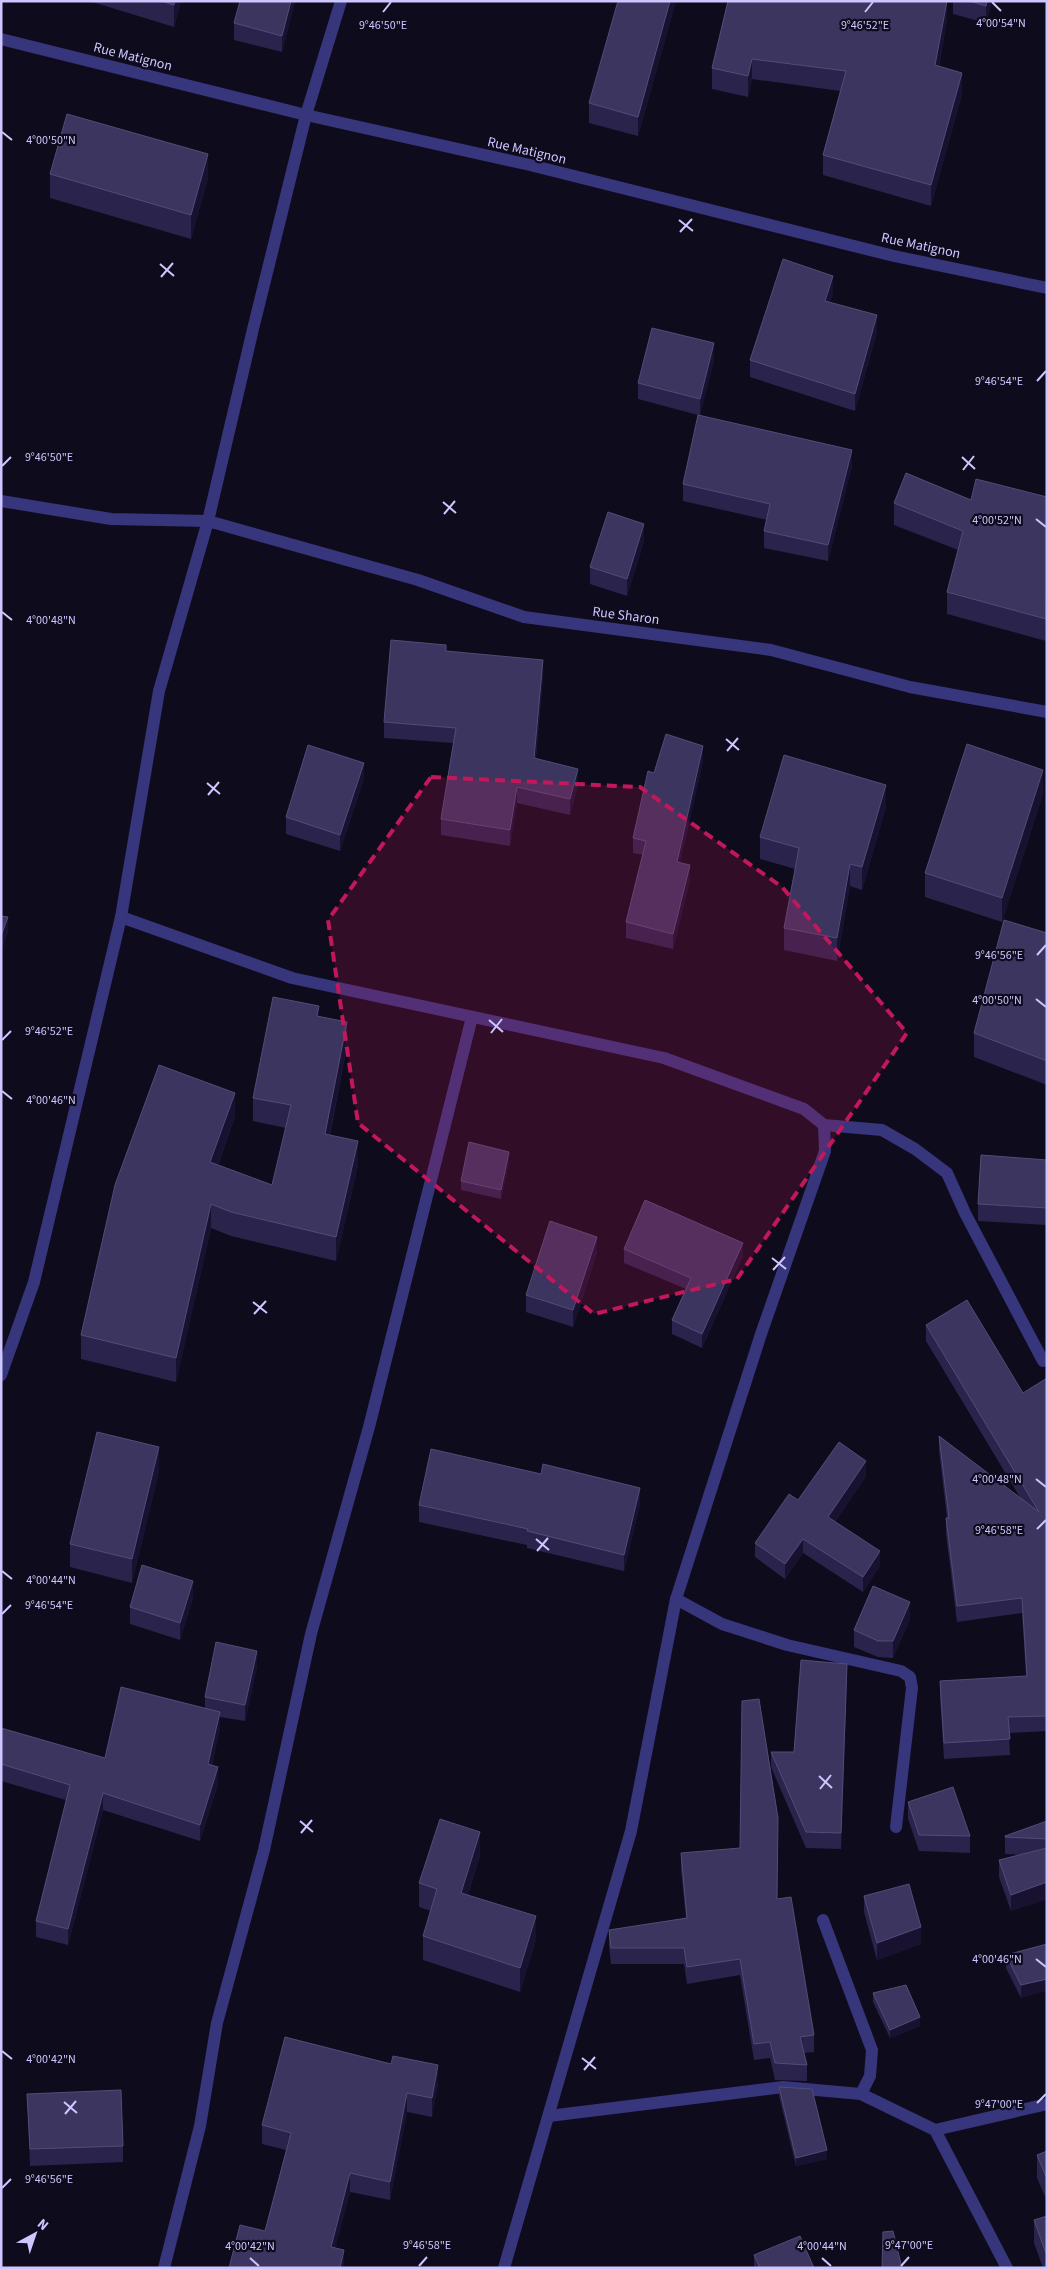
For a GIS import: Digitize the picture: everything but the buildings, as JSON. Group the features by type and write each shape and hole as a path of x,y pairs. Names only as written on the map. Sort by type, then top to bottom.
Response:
{"street":[{"path":"1,1375 4,1360 34,1282 121,917 159,692 208,521 252,329 306,115 341,1"},
{"name":"Rue Matignon","path":"1,39 306,115 530,165 894,256 1047,288"},
{"name":"Rue Sharon","path":"1,501 111,519 208,521 418,580 524,617 771,650 910,687 1047,712"},
{"path":"121,917 292,978 664,1058 804,1109 824,1125 882,1130 915,1149 948,1173 965,1214 1043,1361"},
{"path":"164,2268 200,2126 217,2022 264,1850 311,1634 369,1427 472,1017"},
{"path":"504,2268 632,1831 676,1600 760,1334 825,1151 824,1125"},
{"path":"676,1600 722,1624 788,1646 901,1671 910,1677 912,1688 896,1827"},
{"path":"823,1920 872,2050 870,2076 861,2094"},
{"path":"549,2116 783,2087 861,2094 935,2130 1008,2268"},
{"path":"935,2130 1047,2104"}],"highlighted area":[{"path":"431,777 640,787 782,887 907,1033 737,1279 594,1314 358,1123 328,920"}]}
